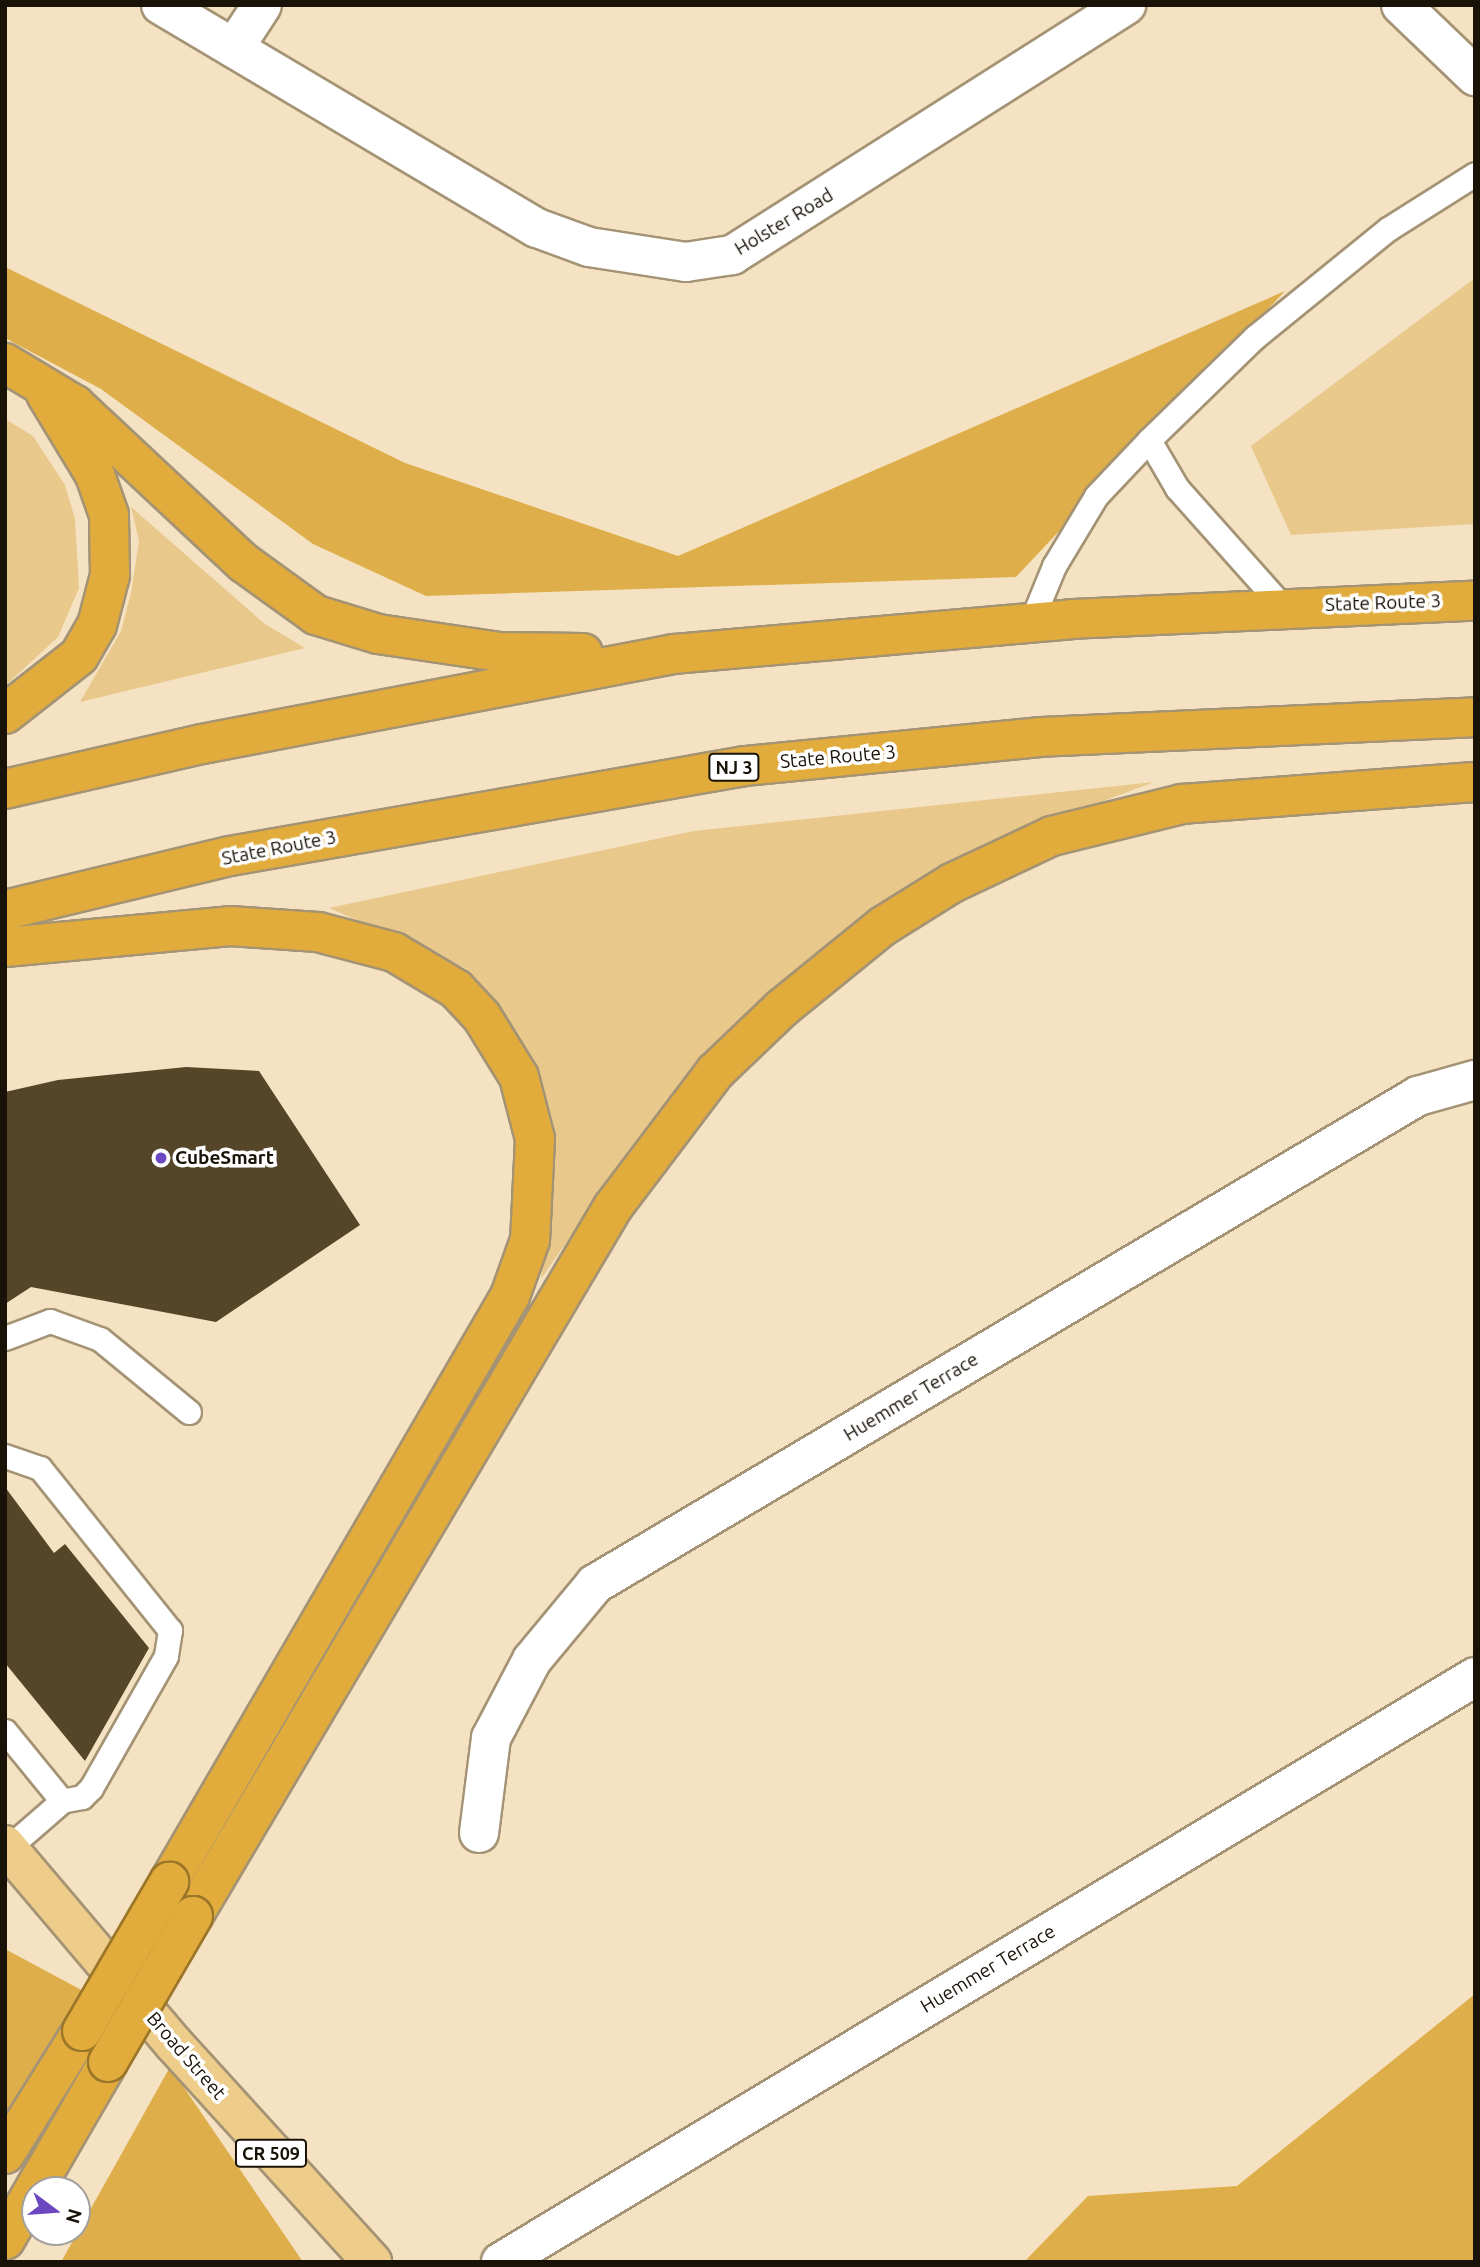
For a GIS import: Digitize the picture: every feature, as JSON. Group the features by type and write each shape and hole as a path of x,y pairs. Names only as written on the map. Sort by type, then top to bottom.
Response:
{"highway":[{"path":"21,372 75,405 244,563 316,615 378,634 500,652 674,654"},
{"path":"5,714 79,656 97,625 110,575 109,515 95,475 21,372"},
{"name":"State Route 3","path":"5,789 202,744 674,654 1031,622 1283,607 1475,601"},
{"name":"State Route 3","path":"5,910 230,856 745,766 1039,737 1475,717"},
{"path":"5,2241 193,1916 613,1207 715,1072 782,1008 883,926 952,883 1052,836 1182,804 1475,782"},
{"path":"5,947 230,926 318,932 394,953 456,989 482,1017 519,1077 536,1139 530,1240 510,1296 82,2031 5,2154"}],"main road":[{"name":"Broad Street","path":"6,1847 370,2261"}],"street":[{"name":"Holster Road","path":"161,5 537,229 589,247 686,262 732,255 1126,5"},
{"path":"234,48 262,5"},
{"path":"1401,5 1475,76"},
{"name":"Huemmer Terrace","path":"479,1833 491,1738 532,1660 596,1584 1418,1096 1475,1080"},
{"name":"Huemmer Terrace","path":"501,2262 1475,1677"}],"lane":[{"path":"1031,622 1054,566 1096,496 1149,440 1265,328 1388,229 1475,174"},
{"path":"1149,440 1177,488 1283,607"},
{"path":"5,1338 50,1321 100,1339 189,1412"},
{"path":"5,1456 40,1468 162,1612 170,1630 166,1656 91,1788 82,1797 62,1801 6,1847"},
{"path":"5,1731 62,1801"}],"shaded area":[{"path":"5,267 405,463 678,556 1285,291 1016,577 426,596 313,544 101,389 5,338"},
{"path":"1475,278 1475,524 1291,535 1251,446"},
{"path":"5,419 33,436 65,485 75,519 79,588 58,637 5,686"},
{"path":"131,507 265,624 305,648 80,702 121,631 131,593 139,541"},
{"path":"1154,782 982,847 901,893 809,960 716,1046 645,1129 541,1279 553,1188 549,1114 520,1038 465,968 329,908 694,831"},
{"path":"5,1949 87,1993 5,2126"},
{"path":"1475,1994 1475,2262 1024,2262 1088,2196 1237,2186"},
{"path":"170,2067 303,2262 61,2262 70,2246 91,2246 91,2208"}],"building":[{"name":"CubeSmart","path":"186,1067 259,1071 360,1225 216,1322 31,1287 5,1304 5,1092 58,1080"},
{"path":"5,1487 54,1553 65,1544 149,1648 85,1761 5,1663"}],"place":[{"name":"CubeSmart","path":"161,1158"}]}
